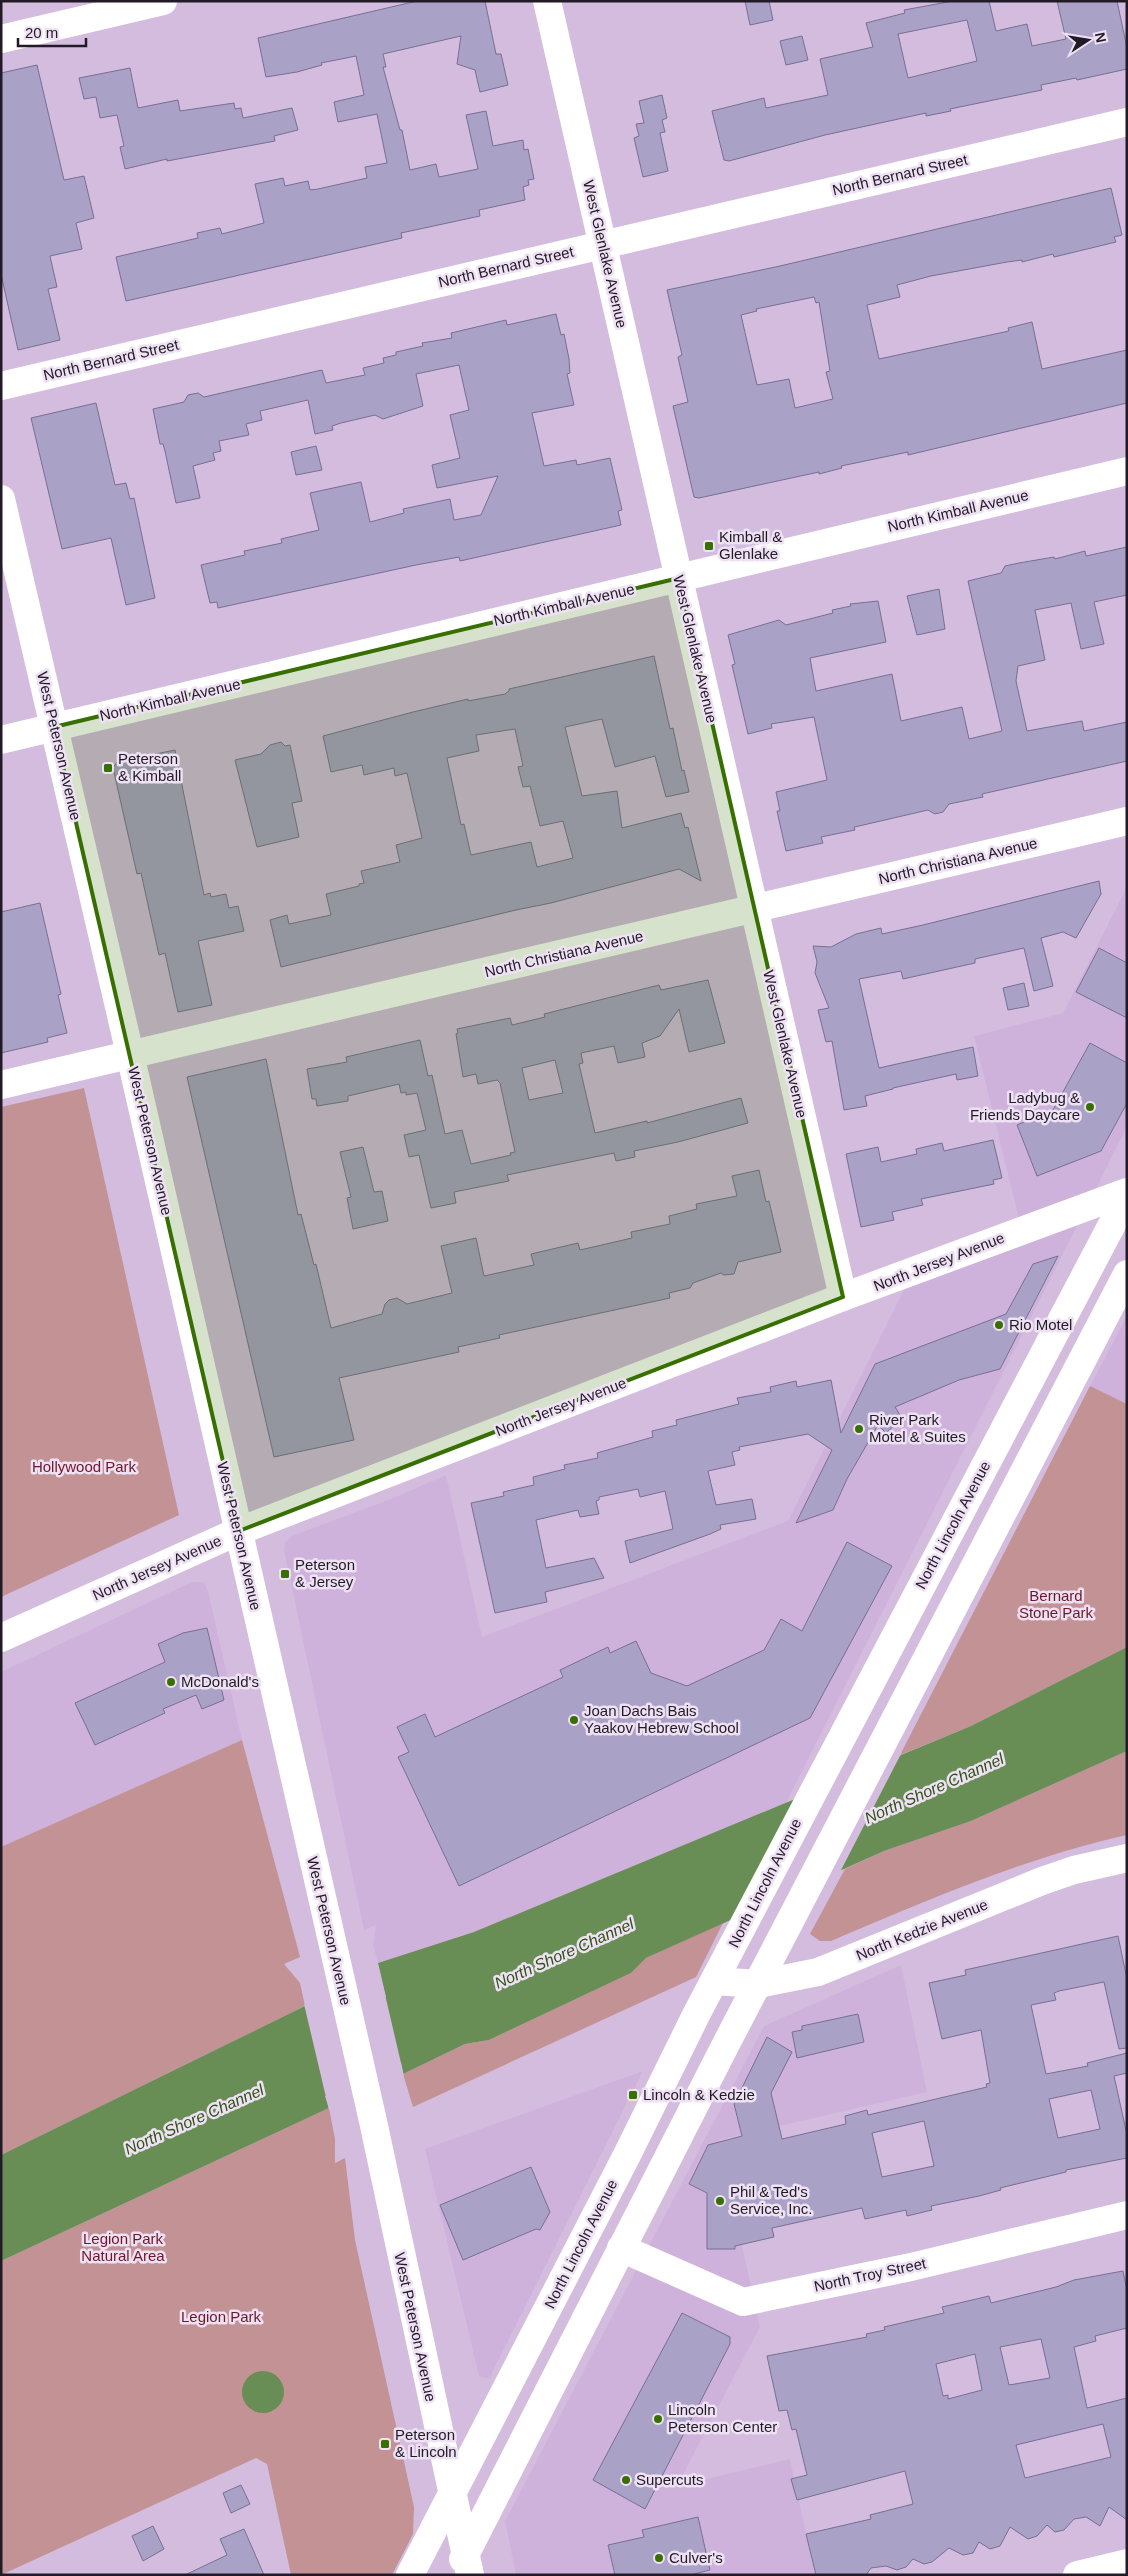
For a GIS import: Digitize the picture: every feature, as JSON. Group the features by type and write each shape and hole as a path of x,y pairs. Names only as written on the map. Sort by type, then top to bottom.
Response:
{"main road":[{"path":"1,39 163,1"},
{"name":"West Glenlake Avenue","path":"546,1 843,1297"},
{"name":"North Bernard Street","path":"1,386 1127,122"},
{"name":"North Kimball Avenue","path":"1,740 1127,471"},
{"name":"West Peterson Avenue","path":"1,499 130,1054 373,2121 452,2491 464,2568"},
{"name":"North Christiana Avenue","path":"1,1085 1127,822"},
{"name":"North Jersey Avenue","path":"1,1638 238,1531 843,1297 1127,1194"},
{"name":"North Lincoln Avenue","path":"410,2575 624,2162 714,1981 1127,1194"},
{"path":"464,2568 621,2248 909,1690 1127,1274"},
{"name":"North Kedzie Avenue","path":"714,1981 758,1984 818,1972 1074,1870 1127,1858"},
{"name":"North Troy Street","path":"621,2248 743,2302 920,2265 1127,2215"},
{"path":"1077,2575 1127,2563"}],"highlighted area":[{"path":"679,578 843,1297 239,1531 54,727"}],"shaded area":[{"name":"Joan Dachs Bais Yaakov Hebrew School","path":"1127,887 1127,1127 786,1803 474,1932 378,1963 373,1945 376,1925 364,1930 284,1550 285,1542 292,1536 391,1499 446,1475 482,1637 788,1521 909,1280 1024,1239 974,1036 1063,1013"},
{"path":"1127,1316 1127,1404 1090,1386"},
{"path":"192,1582 204,1582 208,1591 242,1740 1,1847 1,1672"},
{"path":"901,1965 927,2092 719,2140 760,2327 677,2486 790,2459 815,2575 516,2575 505,2521 764,2026"},
{"path":"643,2071 489,2379 479,2376 425,2149"}],"green space":[{"name":"Hollywood Park","path":"84,1088 179,1515 1,1597 1,1107"},
{"name":"Bernard Stone Park","path":"1090,1386 1127,1404 1127,1647 971,1726 900,1755"},
{"path":"242,1740 300,1957 284,1964 300,1983 305,2006 1,2155 1,1847"},
{"path":"1127,1751 1127,1835 1089,1844 977,1881 831,1941 820,1941 810,1934 845,1869 884,1851 971,1821"},
{"path":"723,1923 696,1977 413,2107 403,2074 465,2044 489,2040 631,1973 646,1958"},
{"name":"Legion Park","path":"329,2108 335,2139 335,2163 345,2158 355,2240 414,2507 413,2534 392,2575 291,2575 267,2464 256,2458 1,2575 1,2261"}],"water":[{"name":"North Shore Channel","path":"1127,1647 1127,1751 971,1821 884,1851 646,1958 631,1973 489,2040 465,2044 403,2074 401,2062 325,2096 329,2108 1,2261 1,2155 305,2006 311,2031 386,1997 378,1963 474,1932 971,1726"},
{"path":"267,2371 275,2374 281,2380 284,2392 281,2404 275,2410 259,2413 251,2410 245,2404 242,2388 245,2380 251,2374"}],"pier":[{"path":"902,1752 839,1874 731,1922 796,1796"},
{"path":"377,1960 404,2076 401,2075 399,2066 328,2097 331,2107 329,2110 304,2004 307,2005 313,2028 383,1995 375,1963"}],"building":[{"path":"417,1 485,1 496,54 501,54 508,85 480,92 475,70 457,64 461,36 383,54 386,67 383,67 400,130 402,130 410,170 436,164 439,177 478,169 466,115 486,111 493,146 523,140 524,150 528,149 534,179 528,180 529,185 523,187 525,200 479,210 480,216 401,233 402,238 126,301 116,257 198,238 197,233 220,228 222,234 264,223 255,184 283,178 285,186 308,181 310,190 318,189 367,178 365,167 387,163 377,114 338,122 334,102 364,95 356,56 321,63 322,65 297,72 266,77 258,38"},
{"path":"745,1 769,1 773,20 750,25"},
{"path":"953,1 989,1 996,31 1027,24 1032,46 1066,39 1057,1 1117,1 1127,48 1127,69 1077,80 1076,78 1041,85 1042,90 950,109 951,111 926,116 926,113 825,135 729,161 724,160 712,111 764,98 766,108 828,95 820,59 873,47 866,23 905,13 904,10","holes":["967,20 977,61 908,78 898,34"]},
{"path":"802,36 808,60 786,65 780,41"},
{"path":"37,65 64,180 84,176 94,218 76,223 82,249 50,256 57,287 48,289 60,340 18,350 1,274 1,73"},
{"path":"130,68 138,108 178,100 180,111 234,103 235,109 241,108 243,118 292,108 298,130 274,136 275,141 167,161 167,159 125,169 120,147 124,146 117,115 100,118 96,97 84,99 79,78"},
{"path":"662,95 667,118 662,120 665,132 660,133 668,171 643,177 634,138 639,136 636,124 644,123 639,101"},
{"path":"1111,188 1122,235 1114,237 1116,242 1054,257 1053,254 1022,262 1022,260 1007,262 931,276 897,285 900,297 867,305 879,359 1009,331 1008,328 1032,322 1042,369 1127,350 1127,403 908,455 908,452 841,466 842,468 819,474 819,472 699,498 694,497 673,406 688,402 678,357 682,355 667,290 780,266","holes":["814,297 816,303 819,302 830,371 826,372 833,399 795,408 789,379 757,385 741,315 757,311 756,309"]},
{"path":"556,314 561,335 564,334 569,359 570,373 567,374 574,405 532,413 544,466 576,460 577,465 610,458 622,510 618,511 621,525 460,561 459,557 416,565 218,608 217,602 210,603 201,565 245,555 244,551 282,543 281,539 319,530 310,493 361,482 370,522 404,513 403,509 450,499 454,520 481,515 498,476 437,488 432,465 460,458 450,415 469,410 459,365 416,374 423,406 383,419 375,415 341,423 332,426 333,430 315,434 308,400 260,411 262,420 246,424 249,435 219,441 221,451 213,453 215,460 193,466 200,498 176,503 165,451 163,444 160,444 153,409 184,402 188,395 198,393 204,397 322,370 326,383 365,375 363,368 384,363 383,358 396,355 396,352 423,346 422,343 452,338 451,333 506,320 507,325"},
{"path":"96,403 115,485 126,483 130,499 134,498 155,598 126,605 111,538 62,549 31,418"},
{"path":"316,446 322,470 296,475 291,452"},
{"path":"1127,547 1127,595 1094,602 1104,644 1081,649 1071,603 1035,610 1045,660 1018,666 1016,681 1027,731 1082,721 1084,731 1127,722 1127,761 982,794 983,797 949,804 943,812 935,814 928,810 854,827 855,830 821,837 823,843 786,851 777,811 780,811 776,792 827,780 814,717 771,724 772,728 748,734 732,665 735,664 728,635 779,620 786,625 833,613 832,610 851,606 850,604 878,601 886,642 810,658 816,691 892,674 901,721 962,707 969,739 1002,731 968,581 1001,573 1005,566 1019,563 1054,557 1055,559 1085,551 1086,556"},
{"path":"939,589 945,629 917,635 907,596"},
{"path":"654,656 670,729 673,728 682,771 684,770 689,792 666,797 655,756 615,767 602,719 565,727 582,796 617,791 622,828 681,813 685,828 688,827 701,881 679,869 551,903 281,967 270,920 287,915 289,924 331,915 326,894 359,886 359,884 364,883 361,871 400,862 396,845 422,838 407,773 395,776 394,768 364,775 362,765 331,772 323,736 468,699 468,701 505,694 509,689","holes":["515,729 523,766 518,767 523,787 530,786 540,826 563,821 573,858 537,867 531,842 471,855 464,824 461,825 447,758 479,751 476,735"]},
{"path":"281,742 285,746 290,745 302,801 292,803 299,837 257,847 235,760 261,754 270,745"},
{"path":"175,750 204,895 210,893 211,897 226,894 229,908 238,906 244,931 198,941 212,1005 178,1012 165,953 159,955 141,873 137,874 113,768 117,762"},
{"path":"1099,881 1101,894 1076,938 1063,932 1041,938 1053,986 1034,991 1024,948 975,959 975,963 903,979 901,971 859,979 879,1068 973,1047 978,1076 957,1080 956,1074 893,1088 865,1096 867,1106 844,1110 832,1041 826,1042 818,1010 829,1008 815,973 817,962 813,946 831,947 856,934 881,928 882,934"},
{"path":"40,903 61,994 58,995 67,1033 47,1038 48,1042 1,1053 1,912"},
{"path":"1099,948 1127,963 1127,1018 1076,992"},
{"path":"708,980 725,1043 689,1052 679,1009 660,1036 642,1043 645,1057 618,1063 614,1046 581,1053 583,1063 579,1064 595,1133 647,1121 647,1123 741,1098 748,1123 678,1142 634,1151 635,1157 616,1161 614,1153 507,1175 509,1181 454,1192 456,1203 431,1208 419,1155 409,1157 404,1135 426,1130 417,1093 406,1095 406,1092 401,1093 399,1084 348,1096 348,1101 317,1106 316,1099 312,1099 307,1069 347,1062 346,1057 420,1040 428,1076 432,1075 445,1134 462,1130 471,1164 511,1155 510,1153 515,1152 500,1083 497,1080 478,1084 476,1074 463,1077 456,1034 458,1033 457,1029 510,1018 512,1025 545,1017 544,1014 659,985 661,990","holes":["555,1060 563,1093 529,1100 522,1068"]},
{"path":"1024,983 1029,1006 1008,1010 1003,988"},
{"name":"Ladybug & Friends Daycare","path":"1090,1043 1127,1063 1127,1103 1101,1151 1037,1176 1017,1125 1053,1110"},
{"path":"266,1059 298,1215 301,1214 314,1265 316,1264 331,1328 382,1314 385,1304 389,1300 397,1298 407,1304 452,1293 441,1246 476,1238 484,1276 534,1265 531,1254 578,1243 580,1250 632,1238 631,1232 670,1224 669,1216 697,1209 696,1204 737,1196 732,1176 759,1170 766,1202 769,1201 781,1252 738,1262 734,1274 724,1275 721,1273 693,1283 690,1288 669,1293 670,1298 499,1335 500,1338 458,1347 459,1352 339,1378 354,1440 274,1457 187,1077"},
{"path":"993,1140 1002,1178 993,1180 994,1184 921,1199 923,1205 892,1212 894,1220 861,1227 846,1154 878,1147 881,1162 917,1154 916,1149 942,1143 944,1151"},
{"path":"363,1147 374,1192 382,1191 388,1221 353,1229 347,1198 351,1197 340,1152"},
{"path":"1058,1256 1000,1369 959,1380 895,1407 902,1418 886,1433 878,1425 847,1479 833,1510 796,1523 832,1450 808,1434 739,1447 740,1450 732,1452 735,1465 708,1471 716,1505 752,1499 756,1519 720,1525 721,1529 710,1534 630,1563 625,1541 673,1529 665,1491 640,1497 638,1489 599,1497 599,1500 596,1501 599,1514 580,1517 578,1510 536,1520 546,1568 594,1558 604,1578 545,1592 547,1602 495,1613 471,1503 504,1496 503,1492 534,1485 533,1477 565,1469 564,1465 598,1458 597,1453 653,1437 652,1431 677,1425 676,1420 739,1404 737,1398 771,1392 770,1387 796,1381 797,1387 831,1380 841,1433 875,1364 1006,1314 1033,1264"},
{"path":"847,1542 892,1566 810,1718 459,1886 398,1757 409,1752 397,1727 425,1714 435,1737 563,1677 560,1670 608,1647 610,1653 636,1641 651,1673 687,1686 764,1650 781,1619 802,1631"},
{"name":"McDonald's","path":"207,1628 224,1700 202,1709 196,1695 163,1709 165,1713 95,1745 75,1703 165,1662 158,1644 183,1633"},
{"path":"1118,1936 1127,1979 1127,2048 1119,2049 1104,1982 1059,1991 1054,1993 1056,2000 1031,2005 1046,2074 1088,2066 1087,2063 1127,2053 1127,2073 1114,2076 1127,2135 1127,2158 1066,2170 1066,2172 1000,2188 1001,2190 979,2196 931,2206 932,2210 907,2216 906,2210 865,2219 862,2208 772,2228 774,2237 735,2246 735,2249 707,2249 707,2193 689,2184 708,2145 742,2136 734,2104 767,2037 792,2052 771,2093 782,2139 846,2124 845,2116 867,2110 868,2115 987,2087 986,2084 990,2083 981,2030 942,2039 929,1983 966,1975 965,1970","holes":["1091,2090 1100,2129 1058,2138 1049,2099","924,2121 934,2166 882,2177 872,2133"]},
{"path":"858,2014 864,2042 797,2058 792,2032 802,2030 802,2026"},
{"path":"531,2167 550,2212 540,2230 536,2229 463,2260 440,2205"},
{"path":"1123,2271 1127,2290 1127,2328 1095,2336 1096,2341 1074,2347 1087,2408 1127,2398 1127,2520 1109,2507 1100,2526 1086,2517 1074,2519 1064,2530 1055,2532 1047,2525 1037,2536 1028,2539 1010,2527 1000,2546 990,2549 979,2542 973,2553 963,2555 949,2548 932,2562 924,2564 913,2559 906,2567 897,2570 886,2566 871,2568 866,2575 816,2575 806,2534 871,2519 870,2515 913,2504 905,2471 797,2500 791,2479 807,2475 796,2429 792,2430 787,2410 779,2411 767,2356 867,2337 866,2334 885,2330 884,2327 944,2313 942,2307 989,2296 991,2303 1056,2287 1074,2280","holes":["1041,2339 1050,2378 1009,2385 1000,2347","975,2354 982,2390 948,2399 948,2395 943,2396 936,2364","1103,2424 1111,2457 1025,2478 1016,2445"]},
{"name":"Lincoln Peterson Center","path":"682,2313 730,2337 730,2344 645,2509 593,2480"},
{"path":"241,2485 250,2504 231,2513 223,2493"},
{"name":"Culver's","path":"698,2517 710,2570 690,2575 615,2575 608,2545 644,2537 642,2530"},
{"path":"153,2526 164,2549 143,2561 132,2536"},
{"path":"244,2529 264,2575 185,2575 227,2555 220,2539"}],"place":[{"name":"Kimball & Glenlake","path":"709,546"},
{"name":"Peterson & Kimball","path":"108,768"},
{"name":"Ladybug & Friends Daycare","path":"1090,1107"},
{"name":"Rio Motel","path":"999,1325"},
{"name":"River Park Motel & Suites","path":"859,1429"},
{"name":"Peterson & Jersey","path":"285,1574"},
{"name":"McDonald's","path":"171,1682"},
{"name":"Joan Dachs Bais Yaakov Hebrew School","path":"574,1720"},
{"name":"Lincoln & Kedzie","path":"633,2095"},
{"name":"Phil & Ted's Service, Inc.","path":"720,2201"},
{"name":"Lincoln Peterson Center","path":"658,2419"},
{"name":"Peterson & Lincoln","path":"385,2444"},
{"name":"Supercuts","path":"626,2480"},
{"name":"Culver's","path":"659,2558"}],"park label":[{"name":"Legion Park Natural Area","path":"123,2248"}]}
